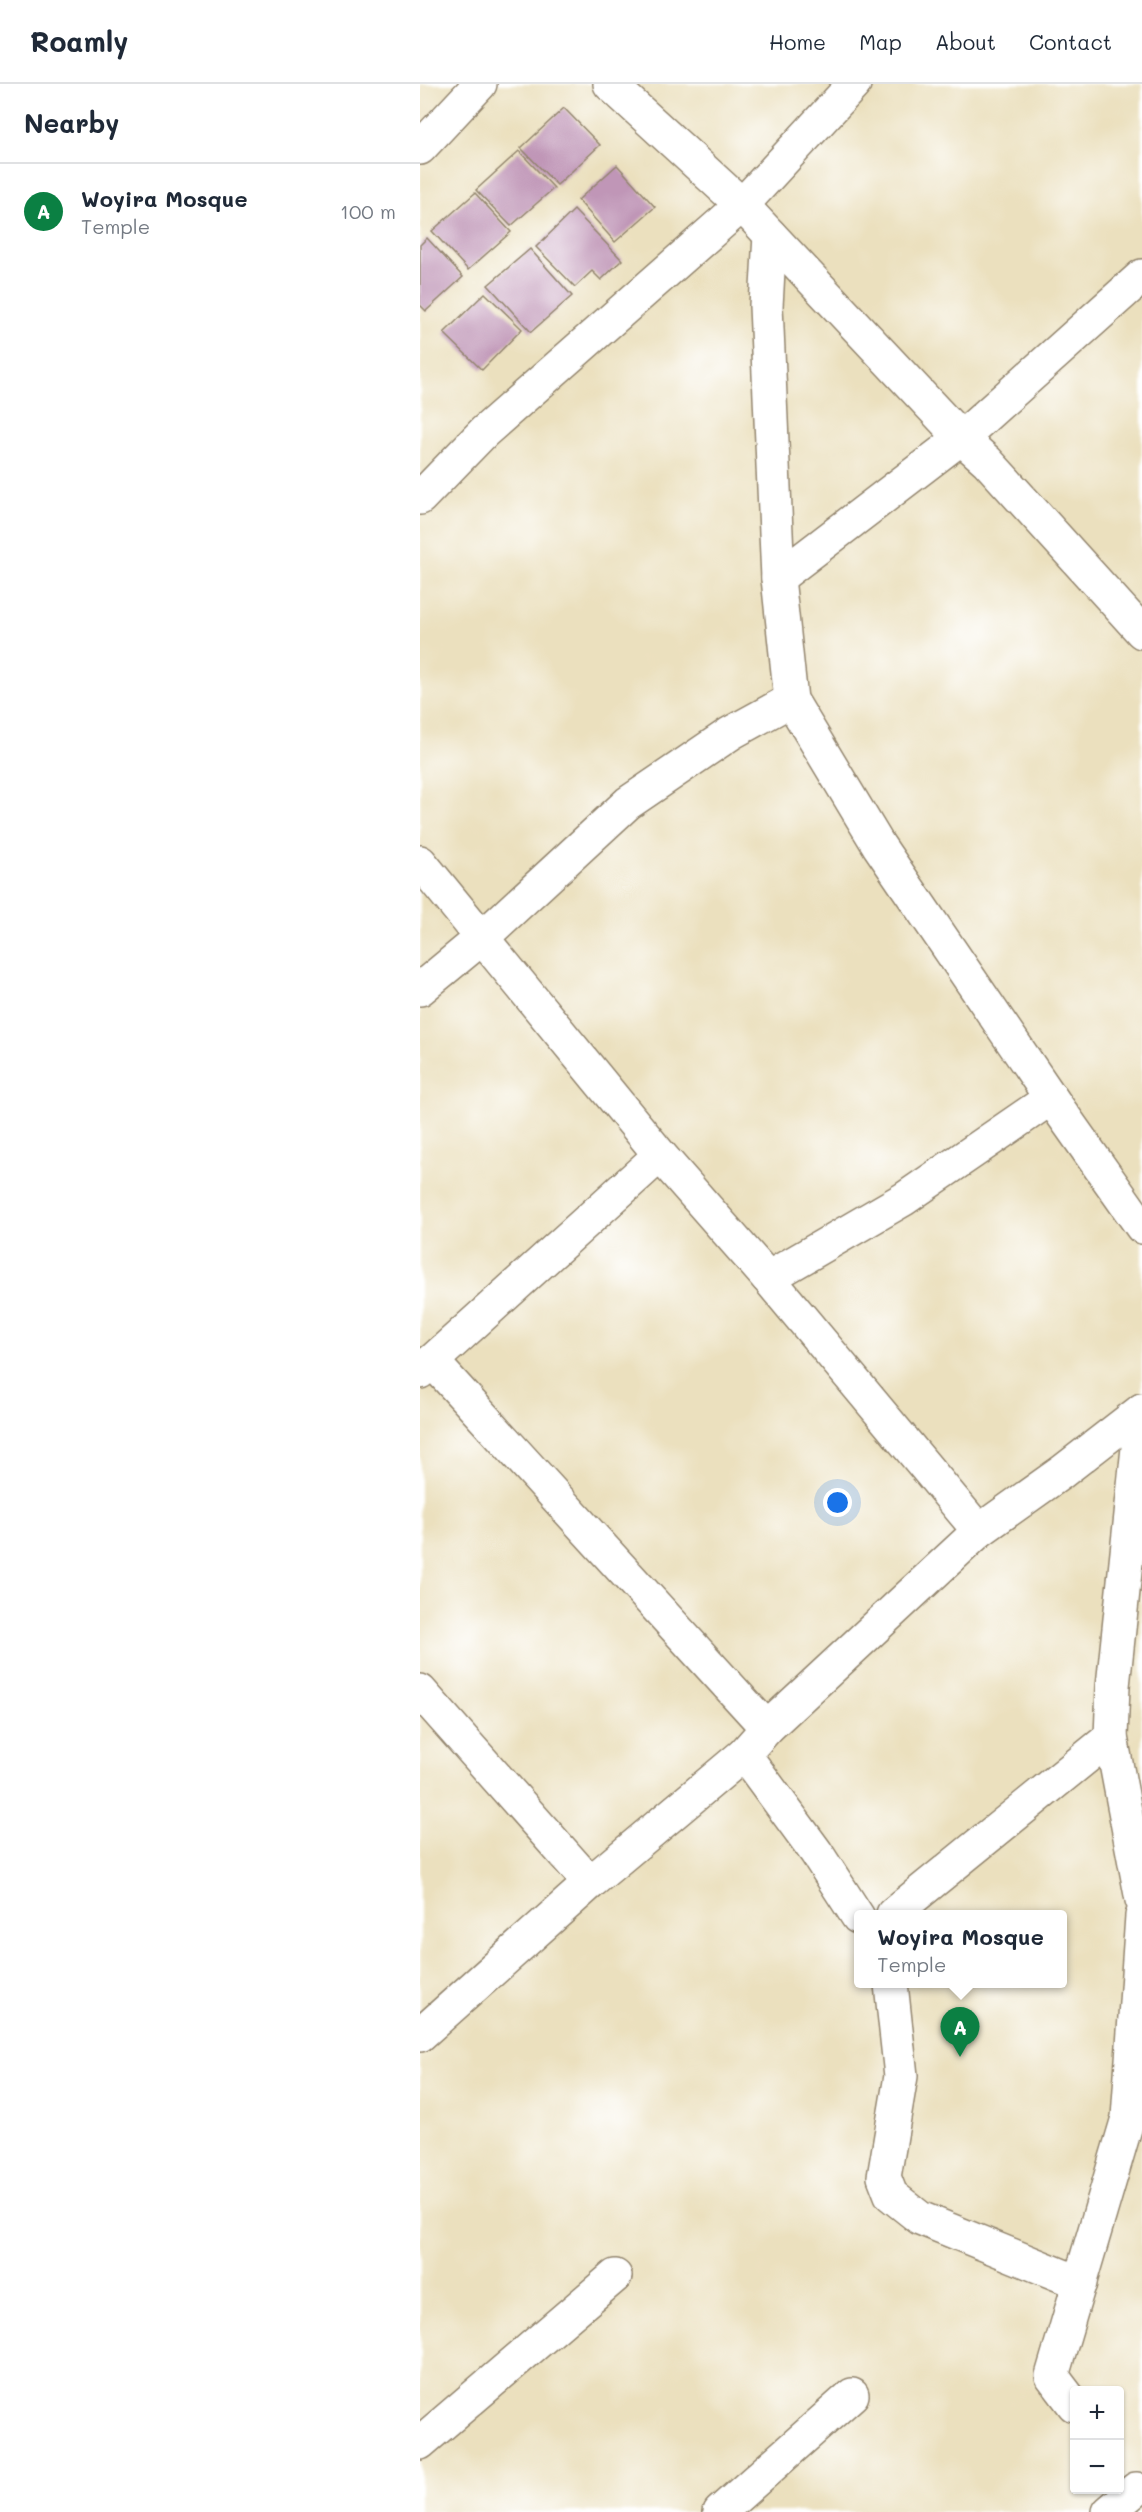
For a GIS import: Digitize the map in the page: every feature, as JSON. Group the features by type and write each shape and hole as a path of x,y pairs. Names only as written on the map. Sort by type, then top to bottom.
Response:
{"street":[{"path":"420,148 480,84"},
{"path":"610,84 742,205 961,438 987,461 1142,632"},
{"path":"420,498 484,432 742,205 845,87"},
{"path":"770,235 766,306 778,578 791,700 879,846 1142,1227"},
{"path":"778,578 961,438 1142,276"},
{"path":"420,989 483,937 628,803 731,733 791,700"},
{"path":"420,862 660,1155 768,1278 979,1531"},
{"path":"768,1278 904,1199 1051,1098"},
{"path":"660,1155 426,1366 767,1728"},
{"path":"420,2035 590,1883 744,1754 767,1728 979,1531 1062,1472 1142,1410"},
{"path":"1142,1410 1113,1686 1111,1737 1142,1900"},
{"path":"420,1691 590,1883"},
{"path":"898,1910 1111,1737"},
{"path":"744,1754 816,1852 854,1911"},
{"path":"1070,2399 1053,2376 1128,2118 1142,1916"},
{"path":"892,1988 901,2076 885,2177 891,2195 920,2218 1080,2283"},
{"path":"420,2443 615,2276"},
{"path":"720,2512 852,2395"},
{"path":"1109,2512 1133,2483"}],"building":[{"path":"564,108 600,145 557,185 521,148"},
{"path":"519,151 554,188 511,226 476,190"},
{"path":"617,165 655,207 615,242 578,200"},
{"path":"475,193 511,232 468,270 432,231"},
{"path":"574,210 622,260 601,280 592,271 575,287 536,247"},
{"path":"427,238 463,277 426,311 420,305 420,245"},
{"path":"530,249 572,296 531,332 488,285"},
{"path":"485,293 522,329 482,370 444,333"}],"place":[{"name":"Woyira Mosque","path":"960,2057"}]}
